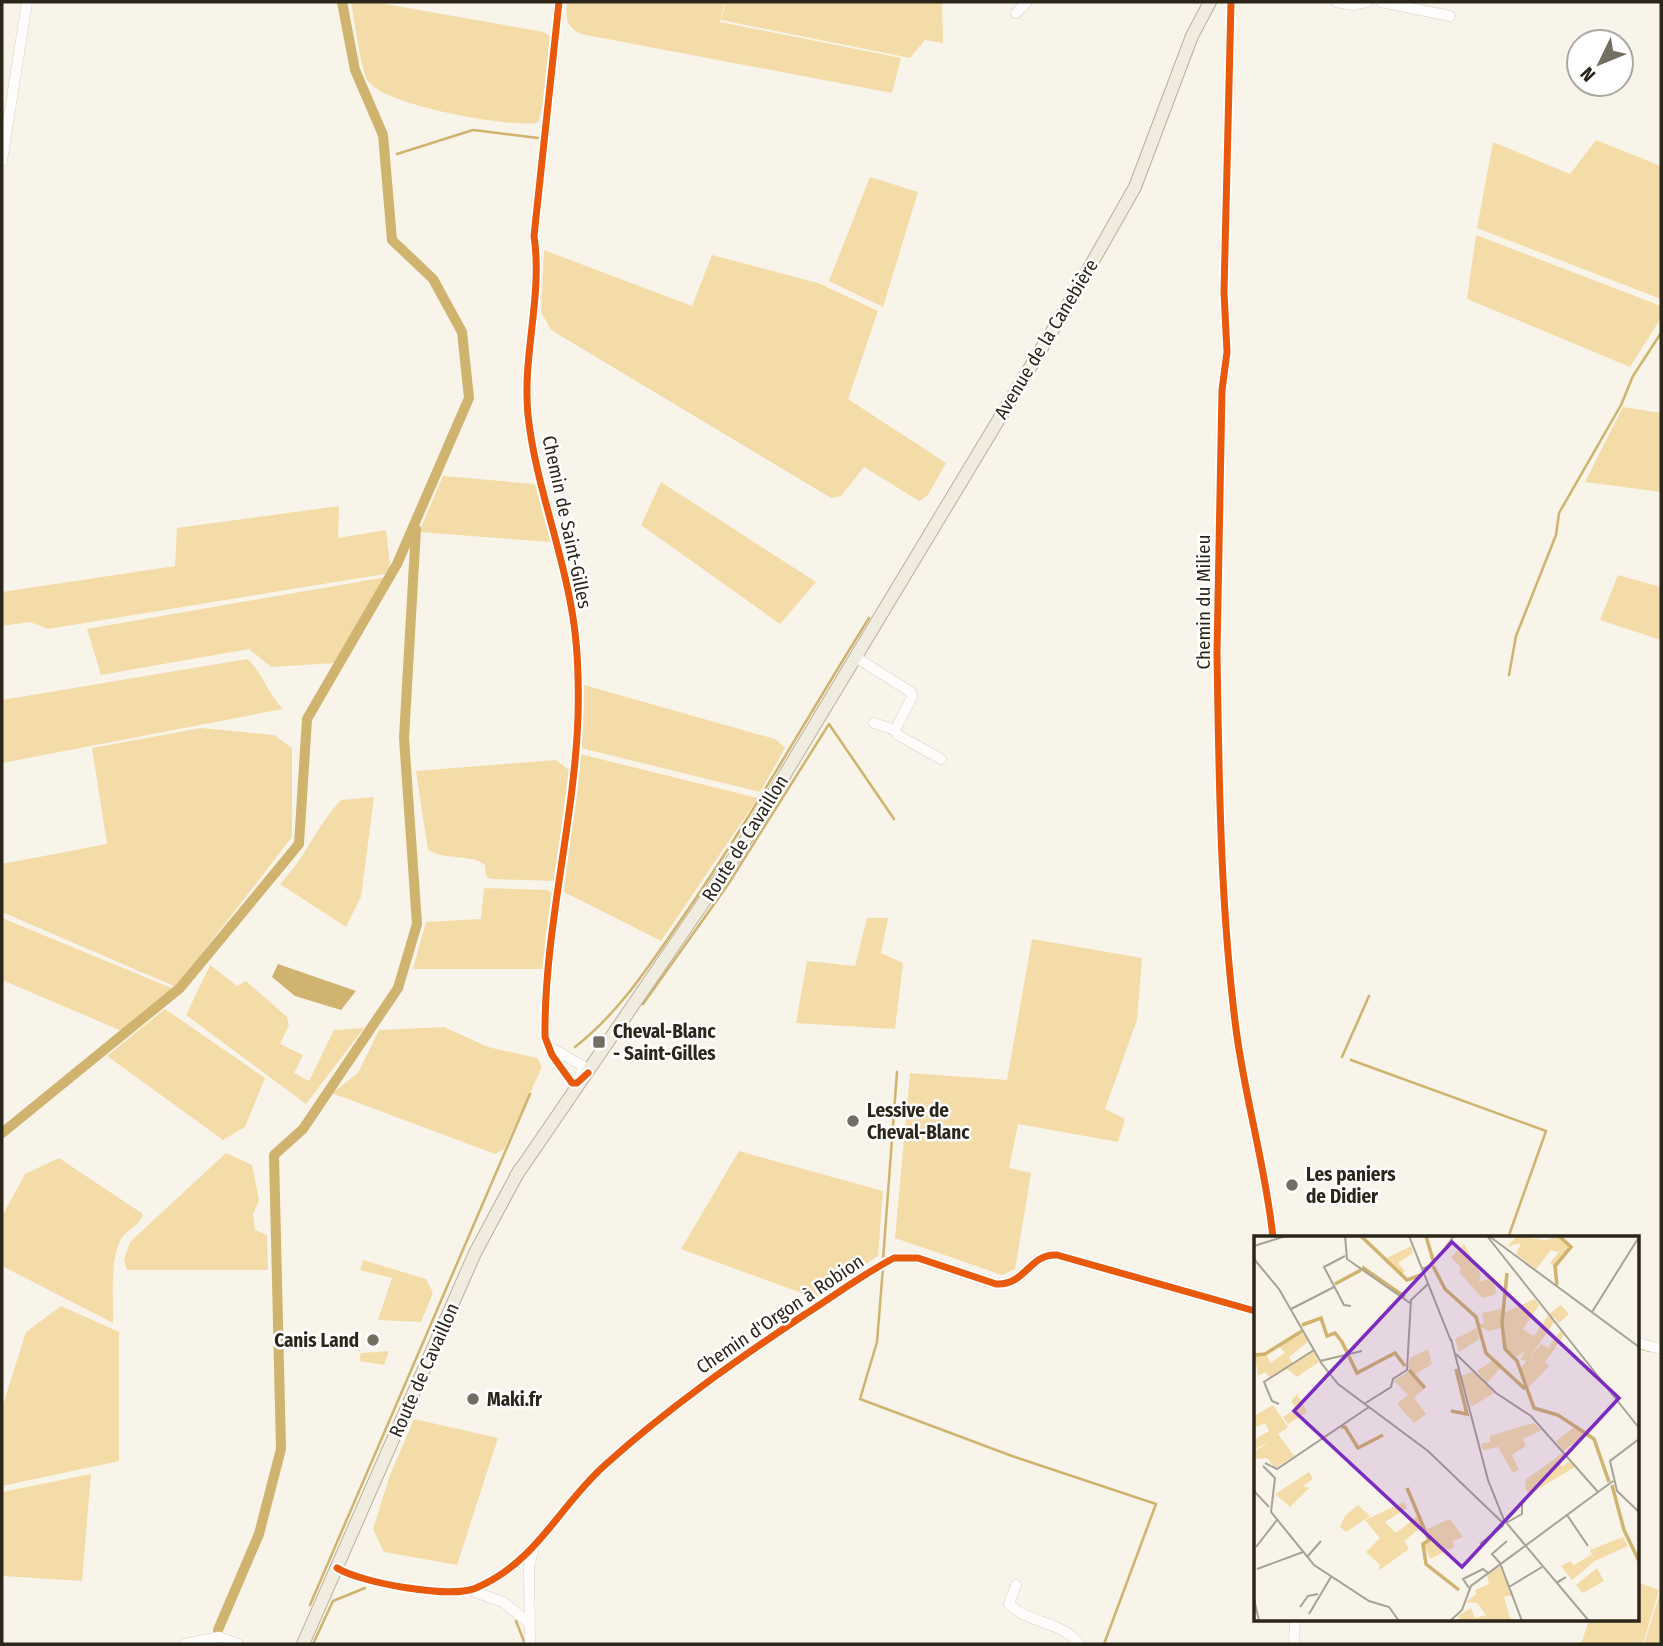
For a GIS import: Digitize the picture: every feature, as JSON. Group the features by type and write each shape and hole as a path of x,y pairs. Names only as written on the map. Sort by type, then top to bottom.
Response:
{"main road":[{"name":"Avenue de la Canebière","path":"855,657 1130,196 1192,36 1210,3"},
{"name":"Route de Cavaillon","path":"303,1644 475,1254 542,1126 626,1014 740,849 855,657"},
{"name":"Route de Cavaillon","path":"516,1176 552,1125 585,1069"}],"street":[{"path":"2,161 27,2"},
{"name":"Chemin de Saint-Gilles","path":"559,2 535,225 536,272 526,381 536,460 572,607 578,677 575,765 545,1018 545,1037 552,1055 573,1084"},
{"path":"1016,13 1027,2"},
{"path":"1336,2 1353,5 1367,2"},
{"path":"1381,2 1450,16"},
{"name":"Chemin du Milieu","path":"1230,3 1224,292 1227,352 1222,402 1217,652 1220,690 1217,744 1234,1006 1272,1236"},
{"path":"855,657 911,692 912,697 895,730"},
{"path":"874,723 895,730 898,735 940,759"},
{"path":"551,1047 585,1069"},
{"path":"552,1125 554,1114 573,1084"},
{"name":"Chemin d'Orgon à Robion","path":"337,1568 372,1581 450,1591 468,1590 516,1566 533,1551 572,1500 604,1466 713,1377 894,1258 918,1258 996,1284 1007,1285 1016,1281 1038,1259 1047,1254 1057,1255 1254,1311"},
{"path":"1638,1343 1661,1349"},
{"path":"530,1644 529,1567 533,1551"},
{"path":"1016,1585 1009,1604 1017,1612 1072,1633 1079,1644"},
{"path":"468,1590 503,1602 529,1623"},
{"path":"1294,1644 1295,1622"},
{"path":"185,1644 219,1637 238,1644"}],"shaded area":[{"path":"351,2 374,2 544,32 553,39 548,86 538,123 501,122 448,113 397,99 379,90 365,75"},
{"path":"567,2 725,2 720,22 901,58 892,93 581,34 572,28 568,21"},
{"path":"726,2 942,2 943,43 925,40 910,58 721,20"},
{"path":"1596,140 1661,166 1661,299 1477,228 1493,142 1570,174"},
{"path":"870,177 918,192 883,307 829,281"},
{"path":"1476,235 1661,306 1661,318 1630,367 1467,299"},
{"path":"544,250 692,306 712,255 818,283 878,311 848,399 946,463 928,495 919,501 864,467 841,496 831,498 551,330 541,312"},
{"path":"1623,407 1661,413 1661,492 1585,482"},
{"path":"443,476 535,484 551,542 419,532"},
{"path":"661,482 816,582 780,624 641,525"},
{"path":"339,506 338,538 386,530 391,573 48,629 30,622 2,626 2,592 175,566 177,528"},
{"path":"1618,575 1661,587 1661,640 1600,620"},
{"path":"386,577 335,663 271,667 249,649 101,675 87,629"},
{"path":"247,659 283,709 2,763 2,700"},
{"path":"584,685 775,739 785,748 760,792 581,748"},
{"path":"201,728 274,735 292,748 292,837 176,987 2,912 2,864 107,844 92,748"},
{"path":"580,754 758,798 661,941 564,892"},
{"path":"556,760 570,771 556,881 490,879 486,876 485,865 479,861 428,850 416,771"},
{"path":"374,797 361,897 346,927 280,884 341,800"},
{"path":"484,888 546,890 554,894 546,969 413,969 426,922 481,919"},
{"path":"2,918 174,989 124,1032 2,980"},
{"path":"867,918 888,918 881,953 903,963 895,1029 796,1023 807,961 855,966"},
{"path":"1032,939 1142,958 1137,1020 1105,1109 1125,1119 1118,1142 1018,1124 1009,1168 1031,1173 1015,1269 1002,1275 895,1238 910,1073 1007,1080"},
{"path":"278,964 356,991 341,1010 295,996 272,977"},
{"path":"210,965 237,986 246,981 287,1017 289,1025 280,1044 303,1055 294,1073 309,1081 334,1030 364,1028 306,1104 186,1015"},
{"path":"165,1009 265,1078 245,1127 223,1140 107,1056"},
{"path":"444,1027 488,1047 537,1058 542,1067 504,1149 495,1154 332,1093 358,1073 379,1030"},
{"path":"739,1151 883,1191 878,1256 815,1298 681,1249"},
{"path":"226,1153 252,1165 259,1200 253,1215 255,1230 267,1235 268,1270 127,1270 124,1259 130,1242"},
{"path":"59,1158 143,1214 139,1222 121,1239 117,1248 113,1269 113,1323 2,1266 2,1216 25,1174"},
{"path":"363,1260 426,1279 433,1293 421,1322 378,1320 392,1278 360,1270"},
{"path":"61,1306 119,1332 119,1461 2,1486 2,1408 26,1332"},
{"path":"389,1351 384,1365 359,1361 361,1353"},
{"path":"414,1419 498,1438 457,1565 384,1552 373,1529 390,1475"},
{"path":"91,1474 82,1581 2,1576 2,1492"},
{"path":"1638,1582 1659,1590 1643,1644 1581,1644 1588,1622 1638,1622"},
{"path":"1661,1590 1661,1644 1644,1644"}],"waterway":[{"path":"2,1133 180,988 299,844 307,719 397,564 469,398 462,332 433,279 392,240 383,135 355,70 342,2"},
{"path":"397,154 473,130 538,138"},
{"path":"1509,675 1516,636 1556,535 1559,513 1621,405 1633,376 1661,333"},
{"path":"218,1630 259,1534 281,1449 274,1155 303,1129 398,988 417,924 404,738 416,529"},
{"path":"575,1047 621,1002 683,917 755,806 869,618"},
{"path":"643,1004 727,886 829,724 894,819"},
{"path":"1342,1057 1369,996"},
{"path":"1351,1060 1546,1131 1509,1236"},
{"path":"883,1260 897,1072"},
{"path":"310,1605 530,1094"},
{"path":"883,1267 877,1342 860,1399 1012,1456 1156,1504 1104,1644"},
{"path":"1638,1348 1651,1351"},
{"path":"313,1644 333,1601 365,1588"},
{"path":"516,1621 525,1644"}],"cycle path":[{"path":"559,2 534,236 536,281 527,393 531,440 571,606 578,675 575,757 549,957 545,1037 552,1055 572,1083 577,1083 588,1073"},
{"path":"1231,2 1224,292 1227,352 1222,390 1217,652 1221,840 1236,1029 1266,1186 1273,1236"},
{"path":"337,1568 385,1584 447,1592 476,1588 497,1577 532,1548 605,1465 653,1424 753,1350 894,1258 918,1258 996,1284 1014,1280 1040,1259 1057,1255 1254,1311"}],"place":[{"name":"Cheval-Blanc - Saint-Gilles","path":"599,1042"},
{"name":"Lessive de Cheval-Blanc","path":"853,1121"},
{"name":"Les paniers de Didier","path":"1292,1185"},
{"name":"Canis Land","path":"373,1340"},
{"name":"Maki.fr","path":"473,1399"}]}
